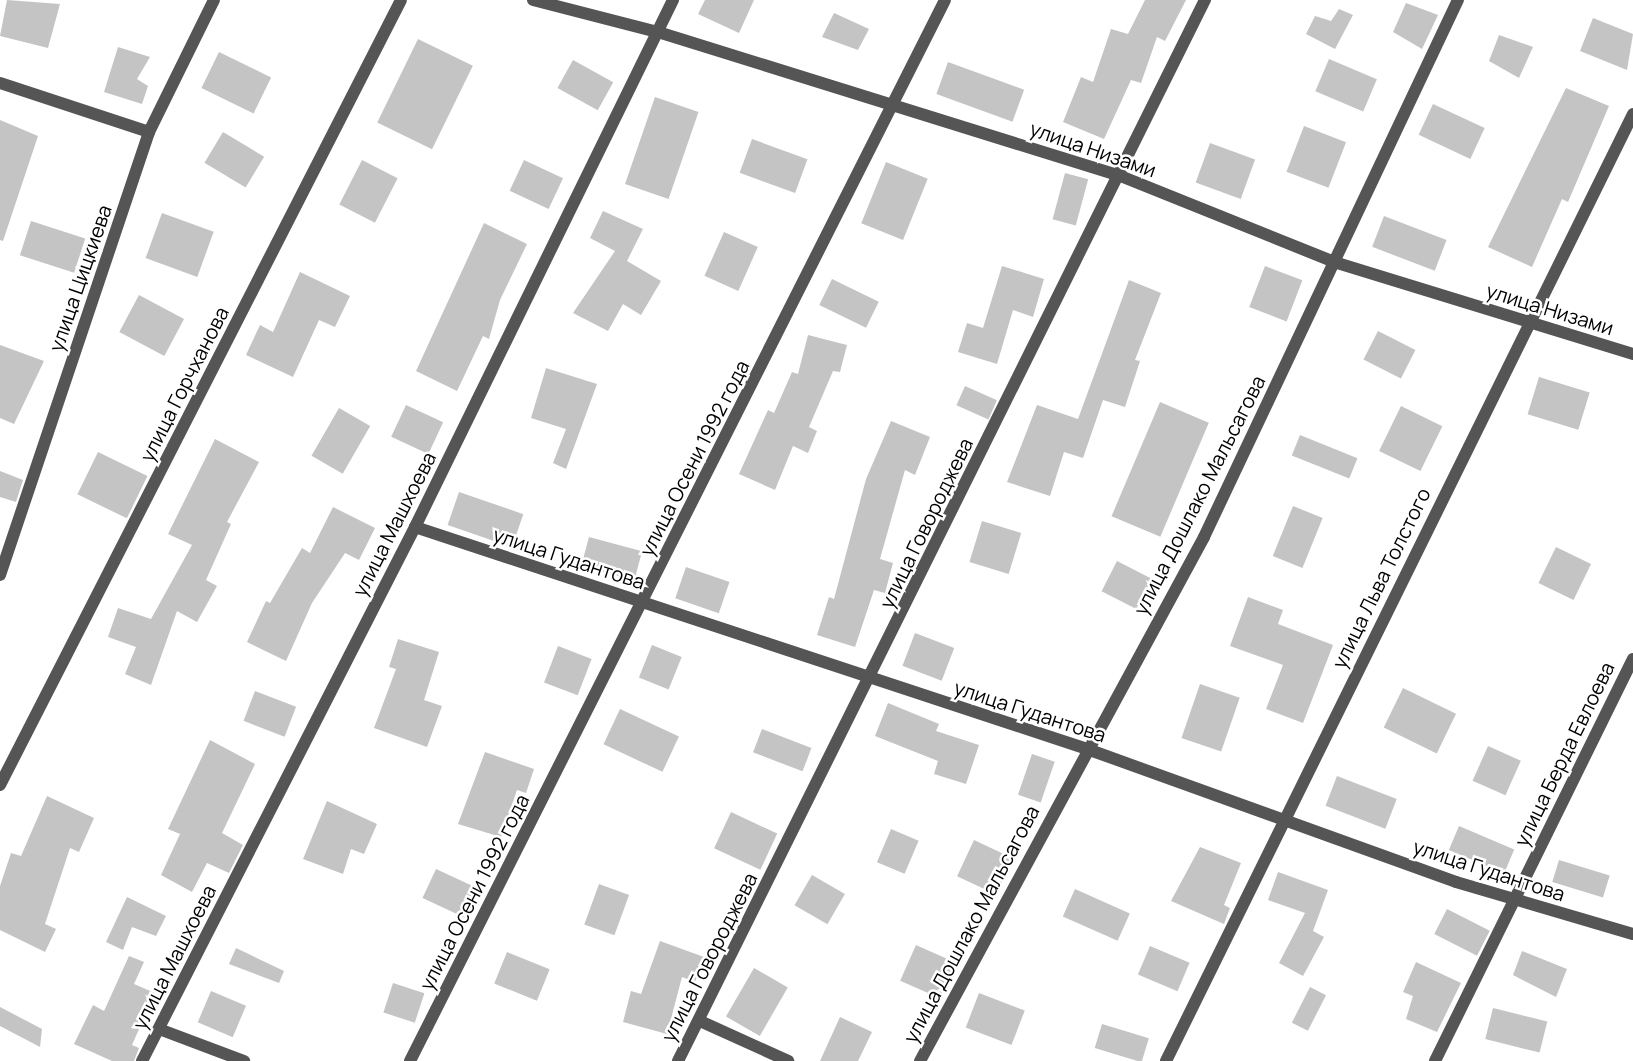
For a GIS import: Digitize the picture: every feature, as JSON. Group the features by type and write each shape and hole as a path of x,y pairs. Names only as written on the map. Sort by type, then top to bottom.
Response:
{"street":[{"name":"улица Цицкиева","path":"0,575 149,132 214,0"},
{"name":"улица Горчханова","path":"0,785 401,0"},
{"name":"улица Низами","path":"533,0 658,32 1118,175 1334,262 1529,324 1633,354"},
{"name":"улица Машхоева","path":"142,1061 415,527 673,0"},
{"name":"улица Осени 1992 года","path":"410,1061 643,603 945,0"},
{"name":"улица Говороджева","path":"678,1061 872,680 1118,175 1206,0"},
{"name":"улица Дошлако Мальсагова","path":"920,1061 1087,749 1204,537 1458,0"},
{"path":"0,83 149,132"},
{"name":"улица Льва Толстого","path":"1166,1061 1633,114"},
{"name":"улица Гудантова","path":"415,527 872,680 1087,749 1283,821 1514,900 1633,934"},
{"name":"улица Берда Евлоева","path":"1435,1061 1633,659"},
{"path":"700,1021 788,1061"},
{"path":"159,1029 244,1061"}],"building":[{"path":"7,0 60,4 48,48 0,36"},
{"path":"705,0 754,0 739,33 698,14"},
{"path":"1145,0 1186,0 1165,41 1157,37 1141,83 1131,80 1104,139 1063,122 1081,77 1093,82 1111,29 1128,34"},
{"path":"1406,3 1438,15 1422,49 1393,32"},
{"path":"1339,9 1353,15 1335,49 1306,34 1315,16 1331,21"},
{"path":"834,13 869,29 858,50 822,37"},
{"path":"1593,18 1633,34 1627,70 1580,51"},
{"path":"1499,35 1533,47 1519,78 1489,61"},
{"path":"418,39 473,66 432,149 377,123"},
{"path":"118,47 150,57 137,79 148,86 142,104 104,92"},
{"path":"219,52 271,77 254,113 201,88"},
{"path":"1329,59 1377,79 1363,112 1315,91"},
{"path":"573,60 613,82 598,110 557,88"},
{"path":"948,62 1024,90 1012,122 936,94"},
{"path":"1566,88 1609,106 1568,202 1562,199 1532,267 1488,247"},
{"path":"655,97 698,112 669,199 625,184"},
{"path":"1433,104 1485,128 1470,159 1419,135"},
{"path":"0,120 38,136 3,241 0,240"},
{"path":"1304,126 1346,142 1328,188 1286,172"},
{"path":"223,132 264,157 246,188 204,163"},
{"path":"752,139 807,159 795,193 740,173"},
{"path":"1210,143 1255,159 1241,199 1196,182"},
{"path":"362,160 398,178 375,223 339,205"},
{"path":"524,160 563,178 549,209 510,191"},
{"path":"886,162 928,179 903,240 861,223"},
{"path":"1065,173 1088,179 1076,226 1053,219"},
{"path":"603,211 643,229 627,261 661,281 641,315 623,304 608,331 573,313 615,251 590,238"},
{"path":"162,213 214,232 197,277 146,258"},
{"path":"1384,216 1447,240 1435,271 1372,247"},
{"path":"31,221 85,239 74,273 20,255"},
{"path":"484,223 527,244 500,300 489,339 483,336 457,391 416,371"},
{"path":"724,232 758,247 738,291 704,276"},
{"path":"1002,266 1044,279 1033,317 1013,310 997,364 958,352 967,323 983,328"},
{"path":"1265,266 1302,280 1287,321 1249,307"},
{"path":"300,272 350,296 335,327 319,320 293,377 246,355 260,325 273,332"},
{"path":"832,279 879,302 866,328 819,305"},
{"path":"1129,280 1161,293 1135,360 1140,361 1125,407 1103,400 1083,458 1064,452 1050,496 1007,482 1037,405 1078,419"},
{"path":"139,295 184,319 164,356 119,332"},
{"path":"1378,331 1415,350 1401,379 1363,360"},
{"path":"808,335 847,345 840,372 833,371 809,427 817,431 808,453 793,446 775,490 739,474 768,410 774,413 792,372 798,374"},
{"path":"0,345 44,361 14,424 0,418"},
{"path":"546,368 597,384 566,469 553,463 566,429 531,418"},
{"path":"1539,377 1590,392 1578,430 1528,414"},
{"path":"965,386 997,400 988,419 956,405"},
{"path":"1160,402 1209,423 1160,537 1112,516"},
{"path":"406,405 443,422 428,454 391,437"},
{"path":"1401,406 1442,426 1420,471 1379,451"},
{"path":"339,408 370,426 343,474 312,456"},
{"path":"891,421 930,437 915,475 905,470 880,559 893,563 885,593 874,590 855,647 817,635 829,597 834,599 866,479"},
{"path":"1300,435 1357,458 1349,479 1292,455"},
{"path":"215,439 259,462 227,522 231,524 206,580 217,586 197,622 177,611 151,685 125,674 136,647 108,637 118,608 151,619 192,545 168,534"},
{"path":"98,452 147,476 127,518 77,494"},
{"path":"0,471 23,480 16,502 0,497"},
{"path":"459,492 523,514 512,547 448,525"},
{"path":"1293,506 1323,518 1302,568 1273,556"},
{"path":"333,507 375,528 359,560 345,553 312,603 286,661 247,642 266,601 270,603 302,548 310,553"},
{"path":"982,521 1021,533 1009,574 969,562"},
{"path":"589,537 642,551 634,580 581,566"},
{"path":"1556,547 1591,564 1574,600 1538,583"},
{"path":"1117,561 1152,579 1136,609 1102,591"},
{"path":"686,567 729,582 719,613 675,598"},
{"path":"1248,597 1283,610 1278,624 1333,645 1303,723 1266,709 1283,665 1230,646"},
{"path":"915,633 954,648 942,681 902,666"},
{"path":"398,639 439,652 424,700 442,706 427,747 374,728 396,669 389,667"},
{"path":"652,645 682,657 669,689 639,677"},
{"path":"558,646 592,659 578,695 544,682"},
{"path":"1200,684 1240,698 1221,752 1181,738"},
{"path":"1403,688 1456,714 1437,753 1384,728"},
{"path":"255,691 296,707 285,737 244,721"},
{"path":"888,703 939,724 936,731 979,745 966,784 934,774 938,761 875,736"},
{"path":"620,709 679,736 662,772 604,744"},
{"path":"762,729 811,748 803,771 753,752"},
{"path":"210,740 255,764 222,833 243,845 229,873 207,863 192,892 161,875 180,834 168,829"},
{"path":"1488,746 1521,761 1505,795 1473,781"},
{"path":"485,752 534,769 526,793 517,790 501,837 458,824"},
{"path":"1032,754 1055,762 1041,802 1018,795"},
{"path":"1337,776 1397,799 1385,829 1326,806"},
{"path":"47,796 94,818 79,852 70,848 45,924 56,929 45,952 0,930 0,886 11,853 21,856"},
{"path":"327,801 377,824 364,854 351,849 343,874 303,859"},
{"path":"731,812 777,834 760,870 714,848"},
{"path":"1459,826 1514,849 1504,873 1449,850"},
{"path":"891,829 919,841 905,874 877,862"},
{"path":"974,840 1013,858 996,894 957,876"},
{"path":"1200,847 1241,863 1224,905 1230,908 1224,924 1171,901"},
{"path":"1559,860 1610,875 1603,897 1552,882"},
{"path":"436,869 479,889 465,918 422,898"},
{"path":"1278,872 1328,890 1313,931 1324,937 1303,976 1279,963 1305,913 1268,900"},
{"path":"812,875 845,894 827,924 794,905"},
{"path":"599,884 629,895 614,935 584,924"},
{"path":"1075,889 1130,913 1118,941 1063,916"},
{"path":"127,897 166,916 156,936 132,927 123,950 106,942"},
{"path":"1447,909 1490,931 1477,956 1434,934"},
{"path":"660,941 704,957 695,982 682,977 667,1034 623,1022 631,991 641,994"},
{"path":"916,945 955,962 939,998 900,981"},
{"path":"1150,946 1190,963 1177,991 1138,975"},
{"path":"236,948 284,971 279,983 229,964"},
{"path":"1522,951 1567,969 1556,997 1513,975"},
{"path":"507,952 550,969 537,1001 494,984"},
{"path":"129,956 144,962 134,984 155,993 132,1045 139,1048 134,1061 112,1061 74,1044 93,1005 104,1011"},
{"path":"1416,962 1461,983 1437,1032 1406,1019 1413,996 1403,992"},
{"path":"754,968 788,988 760,1036 726,1016"},
{"path":"393,983 424,993 415,1023 383,1012"},
{"path":"1310,987 1326,995 1308,1031 1292,1023"},
{"path":"211,991 246,1006 233,1037 198,1022"},
{"path":"979,993 1025,1011 1011,1045 966,1028"},
{"path":"0,1007 42,1029 40,1047 0,1026"},
{"path":"1493,1008 1547,1022 1540,1053 1485,1039"},
{"path":"840,1017 872,1032 858,1061 820,1061"},
{"path":"1102,1024 1149,1038 1142,1061 1095,1048"}]}
